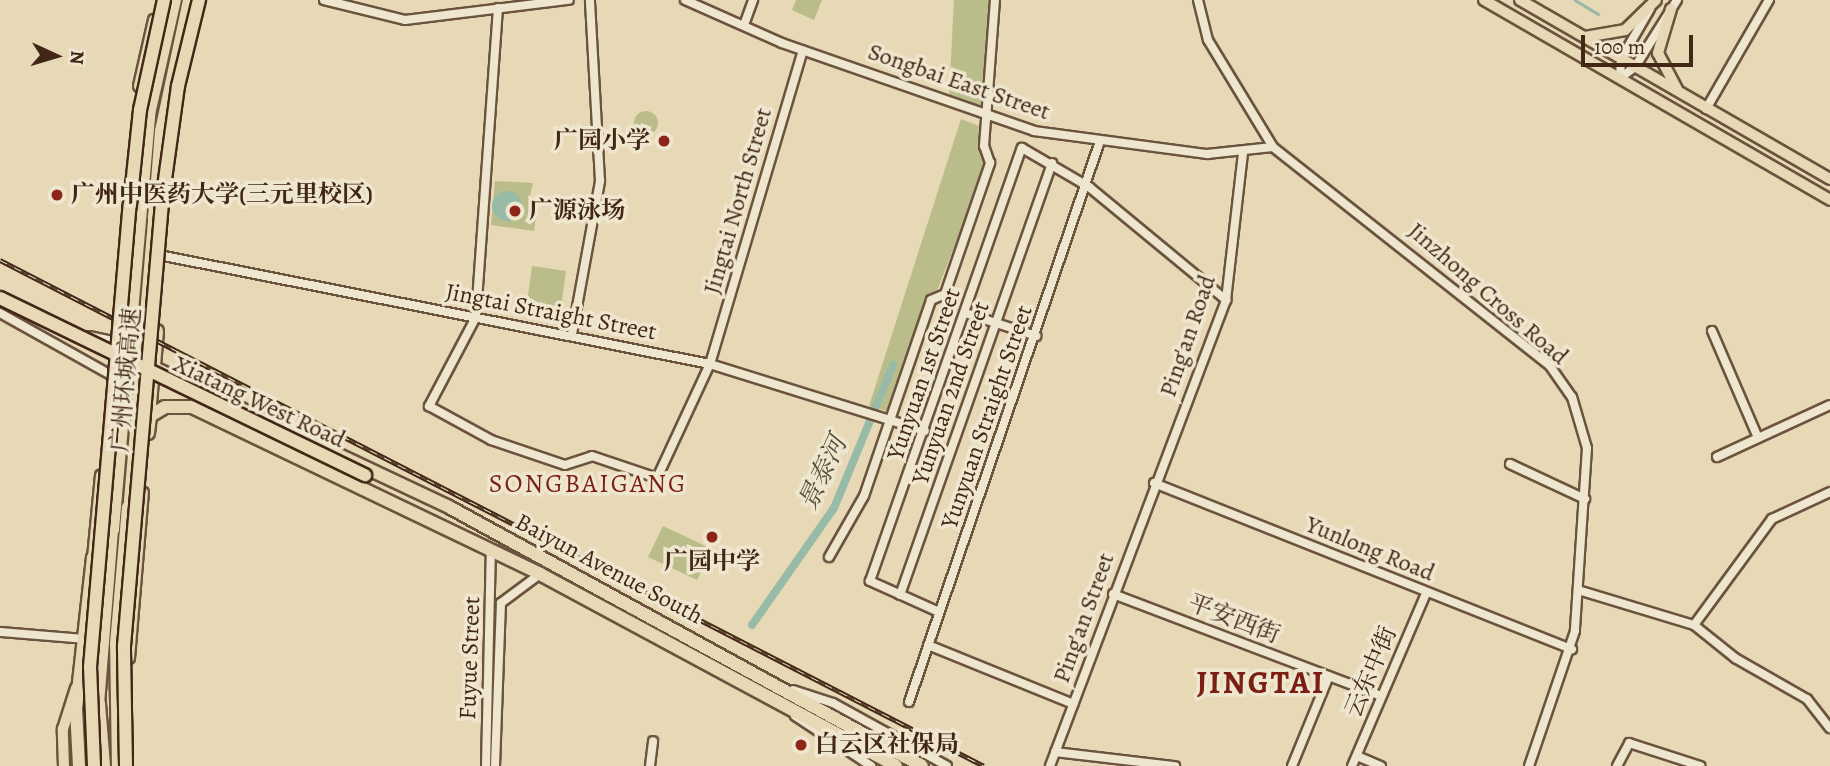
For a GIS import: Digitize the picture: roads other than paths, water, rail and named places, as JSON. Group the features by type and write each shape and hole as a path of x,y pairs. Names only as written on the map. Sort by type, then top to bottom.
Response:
{"highway":[{"name":"广州环城高速","path":"94,766 91,656 130,205 161,0"},
{"path":"79,766 76,709 83,669 93,558 113,529 139,215 152,96 175,0"},
{"path":"154,368 164,256 154,218 157,183 169,79 189,0"},
{"name":"广州环城高速","path":"126,766 124,646 163,194 178,86 202,0"},
{"name":"Xiatang West Road","path":"0,296 363,478 491,550"},
{"name":"Xiatang West Road","path":"0,306 363,478 503,537"},
{"name":"Baiyun Avenue South","path":"154,368 199,387 503,537 793,690 898,762"},
{"path":"118,766 114,678 128,508 145,474 150,416 171,404 192,407 190,394 199,387"},
{"name":"Baiyun Avenue South","path":"192,407 540,574 786,706 898,762 922,766"},
{"path":"83,669 99,704 104,766"}],"main road":[{"path":"93,558 121,240 136,104 161,0"},
{"path":"164,256 173,158 202,0"},
{"path":"1484,0 1830,200"},
{"path":"1520,0 1830,179"},
{"path":"1584,37 1625,30 1656,0"},
{"path":"1674,4 1658,53 1681,94"},
{"path":"157,183 173,158"},
{"path":"121,240 139,215"},
{"path":"128,508 154,218"},
{"path":"150,416 154,368"},
{"path":"104,433 119,463"},
{"path":"132,766 128,709 145,474"},
{"path":"99,704 113,529"},
{"path":"64,766 65,714 83,669 103,632"},
{"path":"114,678 128,709"}],"street":[{"path":"324,0 390,20 569,0"},
{"path":"572,334 600,181 590,0"},
{"name":"Songbai East Street","path":"685,0 803,50 988,118 1099,144 1243,154 1273,147"},
{"path":"744,25 752,0"},
{"path":"829,557 864,496 931,300 945,294 990,163 984,146 995,0"},
{"path":"1198,0 1208,40 1273,147"},
{"path":"1620,78 1620,59 1656,0"},
{"path":"1706,109 1769,0"},
{"path":"1620,78 1635,67 1674,4"},
{"path":"476,317 498,8"},
{"name":"Jingtai North Street","path":"476,317 429,406 491,440 565,465 592,456 657,478 710,364 803,50"},
{"name":"Yunyuan Straight Street","path":"909,702 1089,187 1099,144"},
{"name":"Jinzhong Cross Road","path":"1273,147 1550,366 1581,421 1585,499 1572,649 1529,766"},
{"name":"Yunyuan 1st Street","path":"900,595 870,581 925,431 1022,148 1052,163"},
{"name":"Ping'an Road","path":"1154,483 1226,300 1243,154"},
{"path":"1052,163 1089,187 1226,300"},
{"name":"Yunyuan 2nd Street","path":"900,595 1052,163"},
{"name":"Jingtai Straight Street","path":"164,256 572,334 710,364 925,431"},
{"name":"Xiatang West Road","path":"0,296 86,335 113,341"},
{"path":"0,313 111,375"},
{"path":"965,313 1036,336"},
{"path":"1712,331 1758,438"},
{"path":"1717,457 1830,405"},
{"path":"1510,464 1585,499"},
{"name":"Yunlong Road","path":"1154,483 1572,649"},
{"name":"Ping'an Street","path":"1050,766 1154,483"},
{"path":"1694,625 1772,519 1830,492"},
{"name":"Fuyue Street","path":"486,766 491,550"},
{"name":"Fuyue Street","path":"495,766 501,603 540,574"},
{"path":"1578,590 1694,625 1735,658 1807,699 1830,728"},
{"name":"云东中街","path":"1352,766 1426,593"},
{"name":"平安西街","path":"1113,594 1381,696"},
{"path":"900,595 939,612"},
{"path":"0,632 86,639"},
{"path":"928,645 1073,704"},
{"path":"1292,766 1329,676"},
{"path":"793,690 833,703 947,766"},
{"path":"786,706 814,732 871,766"},
{"path":"650,766 653,741"},
{"path":"1617,766 1629,743 1700,766"},
{"path":"1055,752 1175,766"},
{"path":"1357,755 1381,766"}],"waterway":[{"path":"1575,0 1598,14"},
{"name":"景泰河","path":"752,625 834,508 893,365"}],"railway":[{"path":"0,260 984,766"}],"place":[{"name":"广园小学","path":"664,141"},
{"name":"广州中医药大学(三元里校区)","path":"57,195"},
{"name":"广源泳场","path":"515,211"},
{"name":"广园中学","path":"712,537"},
{"name":"白云区社保局","path":"801,745"}],"district":[{"name":"SONGBAIGANG","path":"588,484"},
{"name":"JINGTAI","path":"1261,682"}]}
